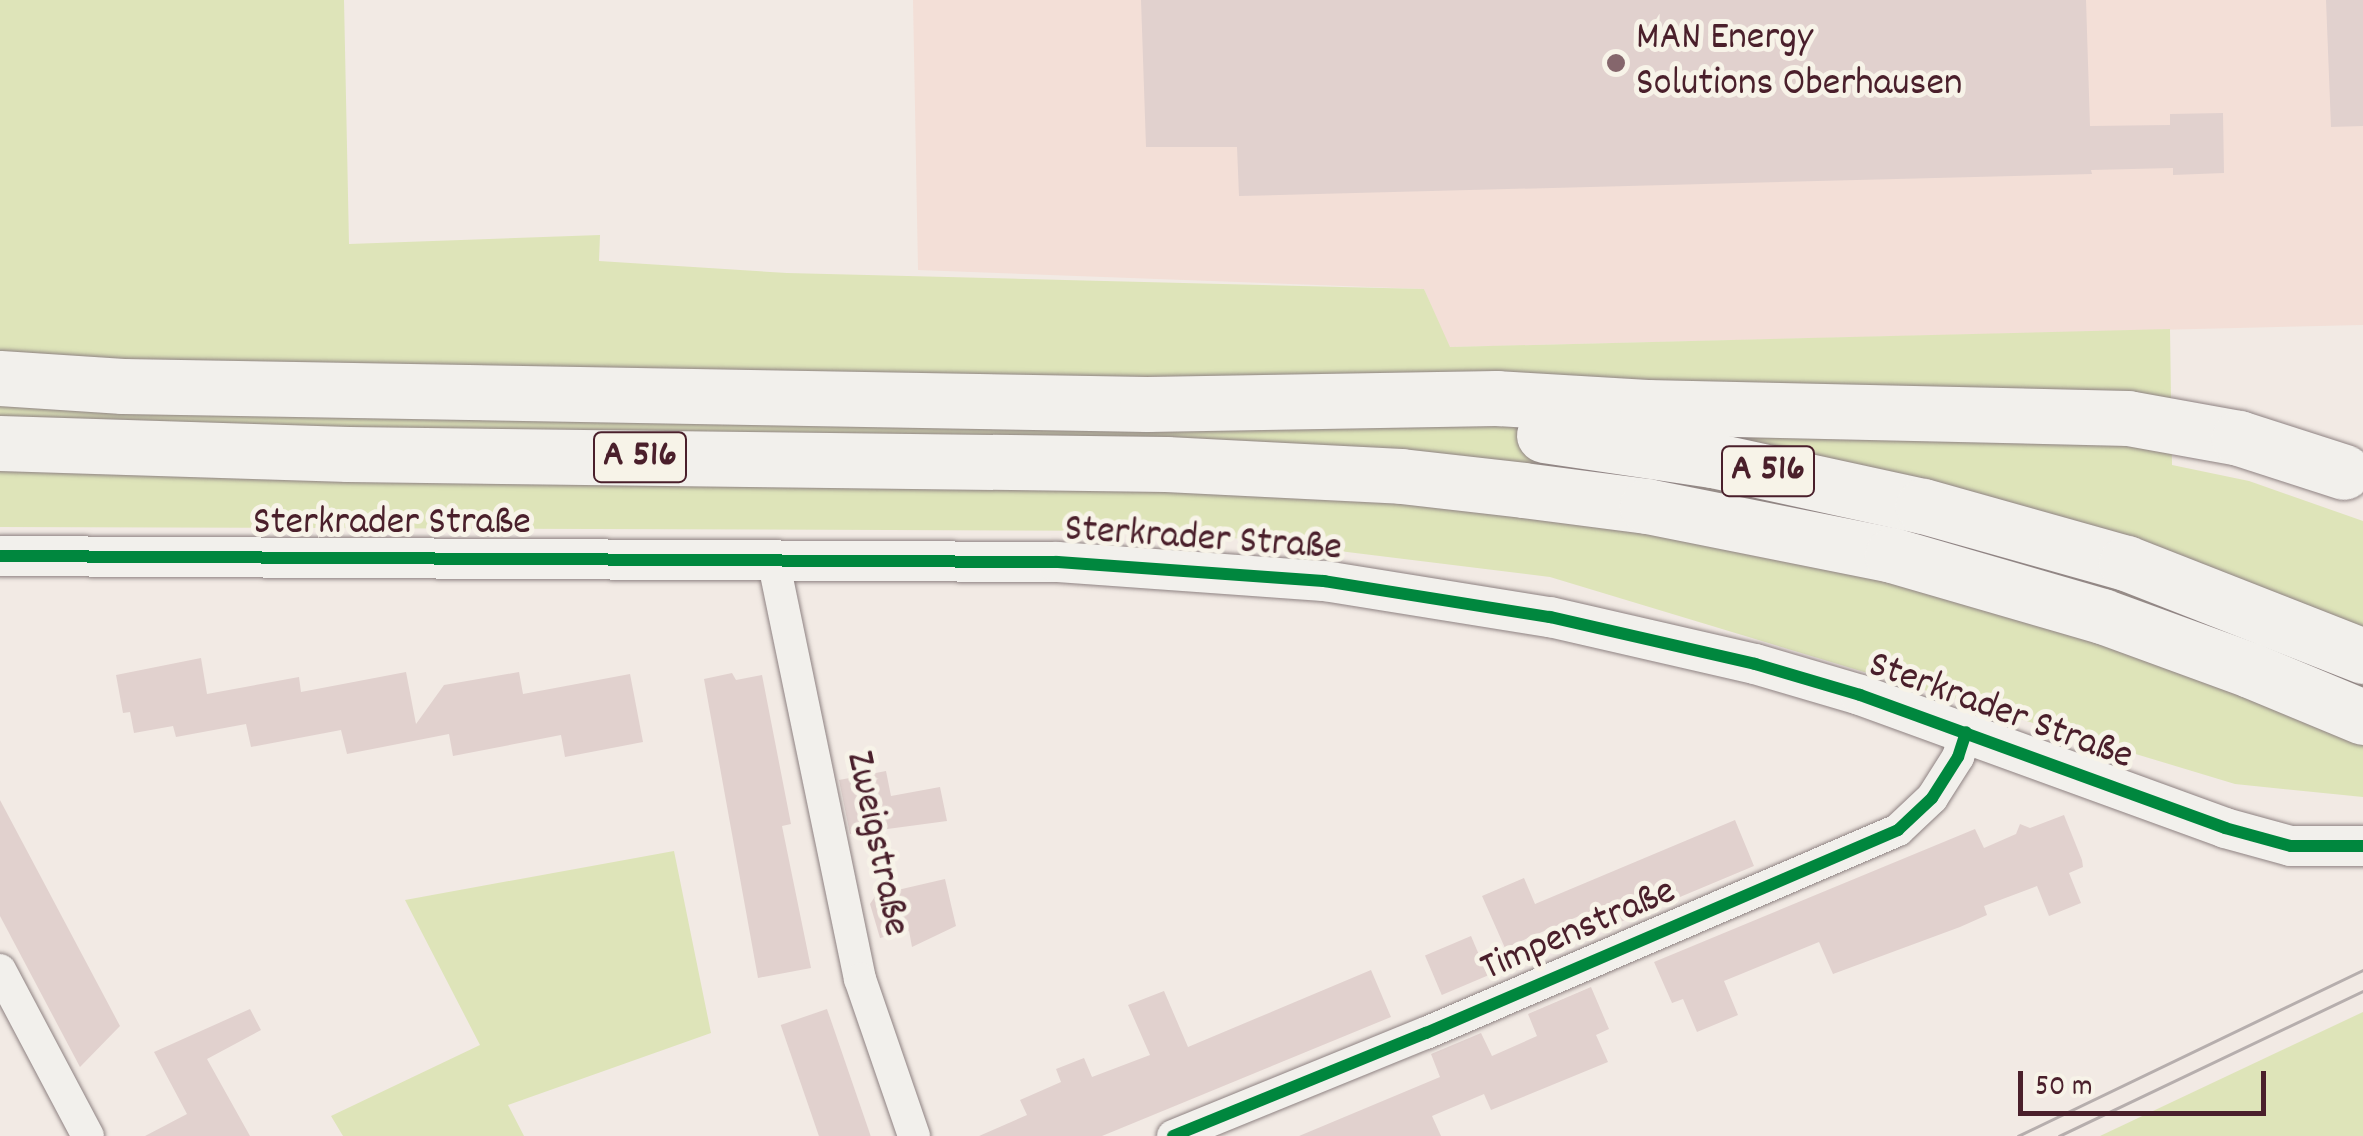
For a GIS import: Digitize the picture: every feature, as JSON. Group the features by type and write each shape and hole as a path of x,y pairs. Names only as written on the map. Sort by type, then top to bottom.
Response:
{"highway":[{"name":"A 516","path":"0,378 123,386 1147,404 1550,435 1818,481 2126,563 2363,656"},
{"path":"1147,404 1496,398 1685,408 2128,418 2239,438 2344,472"},
{"name":"A 516","path":"0,443 329,453 1166,464 1400,476 1523,490 1647,506 1892,555 2102,616 2363,717"}],"street":[{"name":"Sterkrader Straße","path":"0,556 774,564 1057,562 1324,580 1644,636 1860,695 2225,828 2292,846 2363,846"},
{"name":"Zweigstraße","path":"774,564 860,979 914,1136"},
{"name":"Timpenstraße","path":"1173,1136 1426,1033 1898,830 1932,798 1958,757 1966,732"},
{"path":"0,970 88,1136"}],"shaded area":[{"name":"MAN Energy Solutions Oberhausen","path":"913,0 2363,0 2363,325 1449,347 1424,289 918,270"}],"green space":[{"path":"0,0 344,0 349,244 600,235 599,261 787,273 1424,289 1450,347 2170,329 2172,465 2249,481 2363,521 2363,797 2235,784 1550,577 1176,531 0,527"},
{"path":"674,851 711,1033 508,1105 524,1136 343,1136 331,1116 480,1045 405,900"},
{"path":"2363,1012 2363,1136 2100,1136"}],"building":[{"name":"MAN Energy Solutions Oberhausen","path":"1141,0 2086,0 2090,126 2170,125 2170,114 2223,113 2224,173 2173,175 2173,168 2091,170 2092,174 1239,196 1237,147 1146,147"},
{"path":"2326,0 2363,0 2363,126 2331,127"},
{"path":"201,658 207,694 299,677 301,692 406,672 416,724 444,685 519,672 523,694 630,674 643,742 565,757 561,735 453,756 449,734 347,754 341,730 251,747 246,724 176,737 173,726 134,733 130,712 123,713 116,675"},
{"path":"732,673 736,680 762,675 791,824 782,826 811,968 758,978 704,679"},
{"path":"886,771 891,796 940,787 947,821 850,834 839,780"},
{"path":"0,800 120,1026 80,1067 0,916"},
{"path":"2064,815 2082,860 2083,867 2069,873 2081,903 2049,916 2037,886 1984,906 1987,915 1960,927 1833,974 1819,942 1724,981 1738,1015 1697,1032 1683,999 1672,1003 1654,962 1975,829 1984,848 2016,834 2020,824 2030,828"},
{"path":"1735,820 1754,866 1594,933 1586,913 1505,948 1482,896 1524,878 1535,904"},
{"path":"945,879 956,926 912,947 909,931 880,938 870,904 876,895"},
{"path":"1471,936 1488,976 1442,995 1425,956"},
{"path":"1371,970 1391,1017 1102,1136 979,1136 1027,1115 1020,1100 1061,1082 1056,1069 1084,1058 1092,1077 1150,1055 1128,1005 1164,991 1188,1047"},
{"path":"1591,987 1609,1029 1596,1035 1608,1062 1491,1110 1484,1094 1432,1116 1441,1136 1299,1136 1440,1077 1431,1054 1481,1033 1492,1056 1537,1036 1528,1014"},
{"path":"250,1009 261,1030 207,1059 250,1136 145,1136 187,1114 154,1052"},
{"path":"827,1009 871,1136 819,1136 781,1025"}],"tram line":[{"path":"2018,1136 2363,970"},
{"path":"2059,1136 2363,991"}],"cycle path":[{"path":"0,556 1057,562 1324,581 1550,617 1755,664 1860,695 2225,828 2291,846 2363,846"},
{"path":"1173,1136 1426,1033 1898,830 1932,798 1958,757 1966,732"}],"place":[{"name":"MAN Energy Solutions Oberhausen","path":"1616,63"}]}
